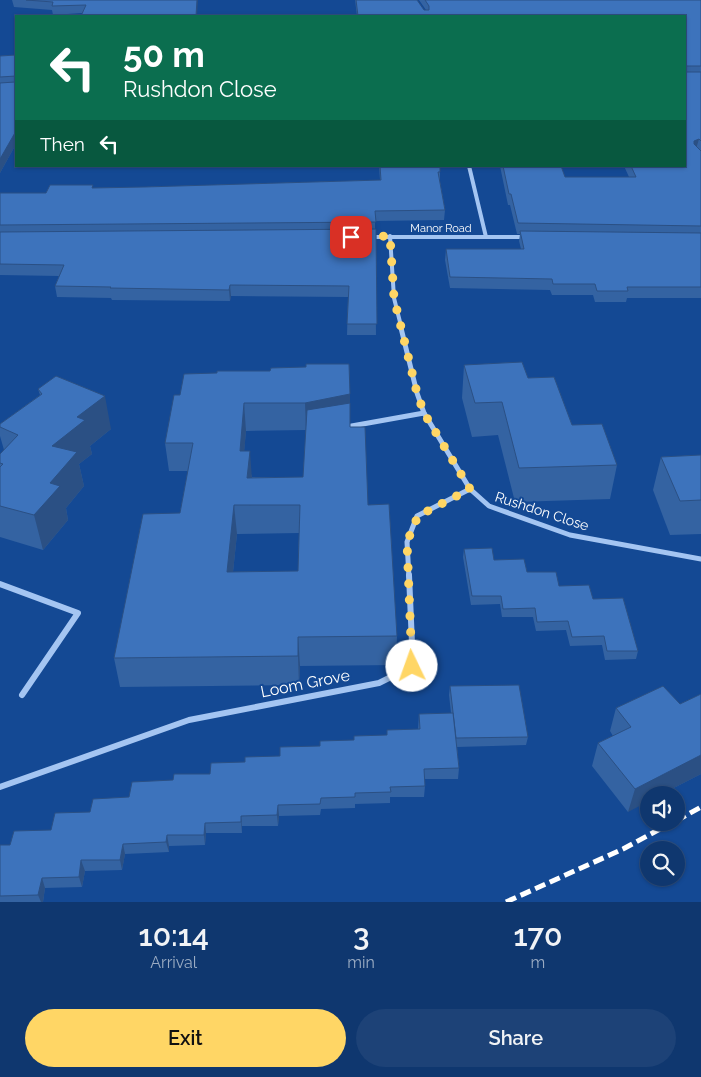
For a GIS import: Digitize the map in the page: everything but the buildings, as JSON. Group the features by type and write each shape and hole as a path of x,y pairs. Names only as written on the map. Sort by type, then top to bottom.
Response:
{"street":[{"path":"470,167 486,237"},
{"name":"Rushdon Close","path":"390,236 394,298 417,393 424,413 470,489 489,506 570,535 701,559"},
{"name":"Manor Road","path":"360,237 535,238"},
{"path":"337,429 424,413"},
{"name":"Loom Grove","path":"0,787 189,720 379,683 412,666 407,542 418,516 470,489"},
{"path":"0,584 78,613 22,695"}],"railway":[{"path":"685,816 701,807"},
{"path":"506,902 623,849 656,831"}],"route":[{"path":"351,237 390,236 394,298 417,393 424,413 470,489 418,516 407,542 412,666"}]}
